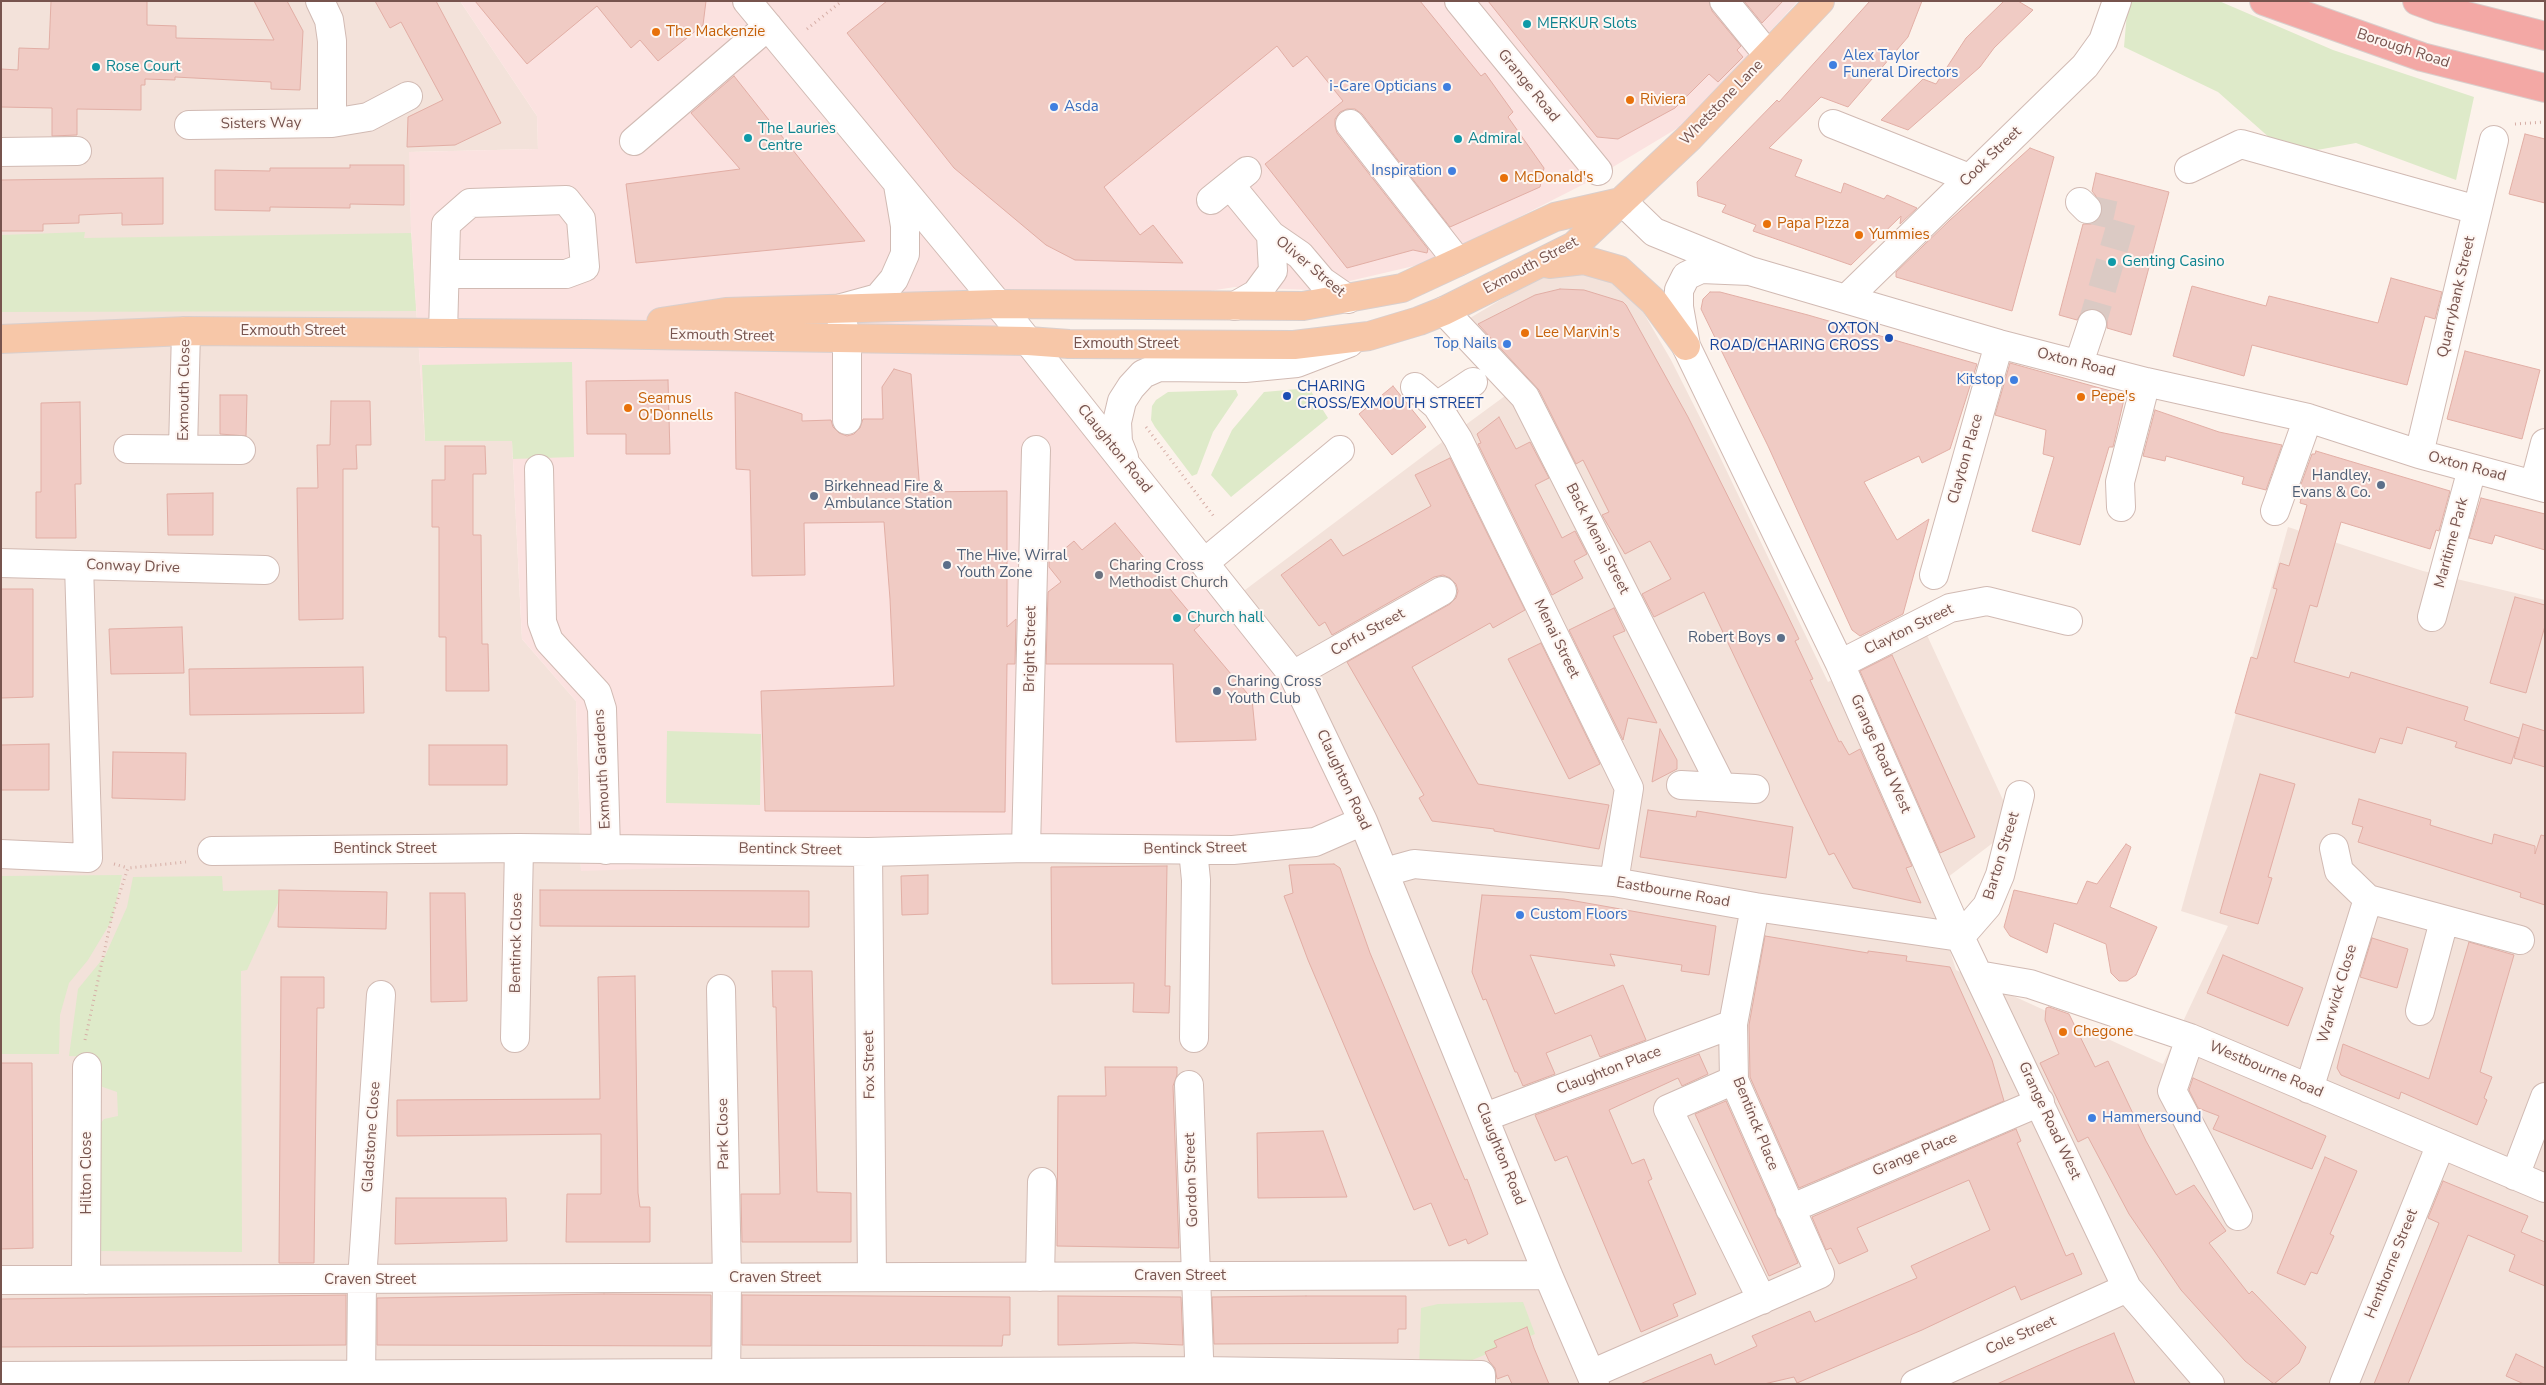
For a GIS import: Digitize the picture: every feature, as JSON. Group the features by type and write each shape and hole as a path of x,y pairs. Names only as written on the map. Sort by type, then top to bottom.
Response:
{"highway":[{"name":"Borough Road","path":"2264,1 2422,57 2545,88"},
{"path":"2417,1 2439,9 2545,36"}],"main road":[{"name":"Whetstone Lane","path":"1623,202 1690,137 1820,1"},
{"name":"Exmouth Street","path":"585,334 726,312 998,304 1303,306 1348,300 1402,288 1556,217 1623,202"},
{"name":"Exmouth Street","path":"1,339 186,330 847,338 1028,341 1069,344 1294,345 1369,336 1419,321 1444,311 1574,246 1623,202"},
{"path":"1535,266 1584,260 1619,270 1654,302 1686,346"}],"street":[{"path":"320,1 328,20 332,41 332,123"},
{"name":"Claughton Road","path":"748,1 1028,341 1293,675 1363,821 1548,1275 1593,1379"},
{"name":"Grange Road","path":"1459,1 1598,171"},
{"path":"1724,1 1768,56"},
{"name":"Cook Street","path":"1846,299 2085,66 2103,41 2117,1"},
{"path":"634,141 776,36"},
{"name":"Sisters Way","path":"189,125 332,123 368,117 408,96"},
{"path":"1350,124 1458,262"},
{"path":"1833,124 1970,178"},
{"name":"Quarrybank Street","path":"2419,454 2494,140"},
{"path":"2189,169 2241,144 2478,210"},
{"path":"1,152 77,151"},
{"path":"846,420 847,338 838,309 878,298 894,279 905,254 905,226 898,184"},
{"name":"Oliver Street","path":"1230,185 1271,235 1300,255 1322,281 1348,300"},
{"path":"443,332 444,274 446,224 470,202 566,200 580,219 585,267 566,274 444,274"},
{"name":"Oxton Road","path":"1623,202 1654,232 1750,271 1999,344 2079,363 2146,382 2308,418 2419,454 2539,487"},
{"name":"Oliver Street","path":"1235,306 1256,294 1273,271 1271,235"},
{"name":"Grange Road West","path":"1750,271 1701,269 1686,276 1679,290 1679,307 1686,346 1840,664 1960,937 2127,1288 2210,1384"},
{"name":"Back Menai Street","path":"1444,311 1525,397 1722,787"},
{"path":"2079,363 2092,324"},
{"name":"Exmouth Close","path":"183,449 186,330"},
{"path":"1127,464 1118,442 1117,422 1122,401 1143,374 1159,367 1245,368 1297,363 1369,336"},
{"name":"Clayton Place","path":"1934,575 1999,344"},
{"path":"1437,406 1473,382"},
{"path":"2121,507 2120,482 2146,382"},
{"name":"Menai Street","path":"1415,386 1437,406 1458,439 1629,788 1614,882"},
{"path":"2276,511 2308,418"},
{"path":"2539,487 2545,443"},
{"name":"Exmouth Close","path":"128,449 241,450"},
{"name":"Bright Street","path":"1026,848 1036,450"},
{"path":"1204,563 1340,450"},
{"name":"Exmouth Gardens","path":"539,469 542,622 549,641 597,693 602,708 606,850"},
{"name":"Maritime Park","path":"2432,618 2472,469"},
{"name":"Conway Drive","path":"1,563 265,570"},
{"path":"1,854 88,858 79,565"},
{"name":"Corfu Street","path":"1293,675 1442,591"},
{"name":"Clayton Street","path":"1840,664 1950,608 1987,602 2068,621"},
{"path":"1681,785 1755,789"},
{"name":"Barton Street","path":"1960,937 1987,906 2000,874 2020,794"},
{"name":"Bentinck Street","path":"212,851 519,848 868,852 1026,848 1233,850 1315,842 1363,821"},
{"name":"Bentinck Close","path":"515,1038 519,848"},
{"path":"2334,848 2339,871 2368,900 2520,940"},
{"path":"1194,850 1196,880 1194,1038"},
{"name":"Fox Street","path":"868,852 872,1278"},
{"name":"Eastbourne Road","path":"1384,872 1414,864 1614,882 1755,907 1960,937"},
{"name":"Warwick Close","path":"2309,1089 2368,900"},
{"name":"Bentinck Place","path":"1755,907 1732,1024 1734,1080 1820,1274 1762,1300"},
{"path":"2420,1011 2444,921"},
{"name":"Westbourne Road","path":"1978,975 2030,984 2190,1038 2545,1188"},
{"name":"Park Close","path":"721,989 727,1278 726,1378"},
{"name":"Gladstone Close","path":"361,1378 362,1280 381,994"},
{"name":"Claughton Place","path":"1485,1117 1732,1024"},
{"path":"2190,1038 2172,1091 2238,1216"},
{"name":"Hilton Close","path":"86,1280 87,1067"},
{"path":"1593,1379 1762,1300 1668,1109 1734,1080"},
{"name":"Gordon Street","path":"1190,1084 1195,1276 1200,1378"},
{"path":"2516,1176 2545,1097"},
{"name":"Grange Place","path":"1790,1209 2040,1102"},
{"name":"Henthorne Street","path":"2344,1384 2441,1144"},
{"path":"1040,1277 1042,1182"},
{"name":"Craven Street","path":"1,1280 1548,1275"},
{"name":"Cole Street","path":"1915,1384 2127,1288"},
{"path":"1,1376 1200,1378 1481,1375 1481,1384"}],"path":[{"path":"776,36 842,1"},
{"path":"1140,419 1232,540"},
{"path":"87,1067 82,1055 89,1018 112,916 128,868 198,861 212,851"}],"shaded area":[{"path":"1,1 460,1 537,116 538,149 410,152 411,229 425,441 512,441 522,639 576,701 581,871 1233,599 1524,382 1470,318 1541,276 1570,274 1599,276 1621,287 1639,305 1671,360 1719,455 1828,682 1926,633 2015,826 1931,890 1956,970 2163,1064 2228,926 2181,911 2288,527 2423,571 2545,600 2545,1384 1,1384"},
{"path":"460,1 1798,1 1686,123 1588,182 1431,262 1311,290 1235,287 1013,321 1233,599 1363,821 1193,850 581,871 576,701 522,639 512,441 425,441 411,229 409,152 538,149 537,116"}],"green space":[{"path":"2128,1 2219,1 2333,50 2474,97 2456,180 2356,143 2289,155 2218,92 2124,47"},
{"path":"85,232 84,238 411,233 416,311 1,312 1,235"},
{"path":"572,362 574,457 513,459 512,441 425,441 422,365"},
{"path":"1309,388 1328,418 1231,497 1211,475 1232,430 1264,392"},
{"path":"1236,390 1238,395 1213,432 1197,474 1192,476 1151,420 1152,406 1156,400 1168,392"},
{"path":"667,731 761,734 760,805 666,803"},
{"path":"122,875 112,920 88,960 69,983 60,1015 59,1054 1,1054 2,876"},
{"path":"222,876 223,891 279,890 278,903 247,970 241,971 242,1252 94,1251 91,1136 104,1119 118,1116 117,1092 100,1086 90,1057 69,1056 78,989 105,956 127,907 133,877"},
{"path":"1523,1302 1535,1334 1465,1363 1419,1370 1421,1308 1438,1304"}],"building":[{"name":"Rose Court","path":"51,1 147,1 147,25 176,26 176,38 274,40 254,1 287,1 303,31 300,90 271,89 271,82 175,77 175,80 145,79 145,85 141,85 141,110 77,109 77,135 52,136 52,108 1,107 1,69 18,70 19,48 49,49"},
{"path":"375,1 436,1 501,123 455,145 407,147 408,117 443,100 401,22 390,28"},
{"path":"475,1 706,1 703,25 658,61 640,40 631,48 597,6 527,64"},
{"name":"Asda","path":"887,1 1420,1 1481,76 1485,73 1513,112 1508,117 1544,168 1540,187 1450,227 1362,114 1355,109 1347,109 1340,112 1335,119 1337,133 1428,249 1427,253 1413,250 1347,268 1265,164 1343,101 1307,56 1293,67 1277,46 1104,187 1140,235 1153,225 1183,263 1075,260 1046,245 954,168 847,33"},
{"path":"1488,1 1709,1 1712,11 1741,46 1737,50 1743,57 1718,82 1709,74 1675,108 1618,139 1597,137"},
{"path":"1744,1 1783,1 1762,23"},
{"path":"1870,1 1922,1 1908,37 1848,107 1821,97 1769,148 1802,160 1795,176 1841,193 1844,183 1884,199 1887,195 1917,208 1900,224 1901,216 1851,265 1753,231 1756,225 1722,212 1726,205 1698,196 1697,182 1777,100 1779,102"},
{"path":"2004,1 2018,1 2033,10 1994,48 1980,67 1908,130 1881,120 1923,79 1936,84 1966,38"},
{"name":"The Lauries Centre","path":"734,76 865,241 636,263 626,184 740,169 691,113"},
{"path":"2525,134 2545,139 2545,203 2509,194"},
{"path":"2030,148 2054,157 2012,311 1896,277 1896,272 1950,220"},
{"path":"350,165 404,165 404,205 350,204 350,208 270,207 270,211 215,210 215,170 270,171 270,168 350,168"},
{"name":"Genting Casino","path":"2096,173 2169,192 2131,335 2107,328 2107,320 2104,314 2096,309 2088,309 2082,312 2077,320 2059,315 2083,224 2091,224 2098,220 2102,213 2102,204 2092,191"},
{"path":"163,178 163,224 122,225 122,213 79,215 79,223 43,224 43,231 1,231 1,180"},
{"path":"2391,278 2442,292 2435,319 2425,316 2407,385 2252,345 2244,376 2173,356 2192,286 2266,306 2269,296 2378,323"},
{"path":"1560,289 1584,290 1623,302 1626,305 1688,417 1781,602 1799,639 1795,641 1813,679 1810,680 1839,742 1841,741 1849,755 1860,749 1912,866 1906,868 1921,903 1853,888 1834,853 1829,855 1704,592 1654,617 1642,594 1671,579 1650,541 1625,554 1602,515 1609,512 1583,460 1576,464 1539,390 1478,324 1535,295"},
{"path":"1710,292 1720,292 1808,315 1977,364 1950,449 1922,463 1919,456 1864,482 1897,540 1929,519 1903,614 1860,636 1852,630 1768,446 1701,309 1703,299"},
{"path":"2465,351 2540,370 2522,439 2447,419"},
{"path":"2010,363 2125,395 2113,447 2109,447 2080,545 2032,531 2054,457 2043,454 2046,430 1995,415"},
{"name":"The Hive, Wirral Youth Zone","path":"894,369 911,374 920,492 1007,491 1007,627 1016,619 1015,664 1007,664 1005,812 765,811 761,691 894,686 890,599 884,522 804,523 805,575 752,576 750,470 736,469 735,392 802,414 802,421 831,420 833,427 839,433 847,436 854,434 860,428 863,419 883,419 882,387"},
{"name":"Seamus O'Donnells","path":"668,380 670,454 626,454 626,434 587,434 586,381"},
{"path":"1393,386 1426,427 1392,455 1359,414"},
{"path":"220,395 247,395 246,436 220,434"},
{"path":"331,401 370,401 371,445 356,445 357,469 343,469 343,619 299,620 297,488 318,488 317,445 330,445"},
{"path":"80,402 81,484 75,484 76,538 36,538 36,492 41,492 41,403"},
{"path":"2155,410 2219,432 2282,445 2266,490 2242,484 2244,477 2166,456 2165,461 2143,456"},
{"path":"1499,417 1516,449 1530,442 1549,478 1535,485 1562,538 1575,531 1587,554 1574,561 1583,578 1552,595 1478,444 1481,443 1477,434"},
{"path":"445,446 485,446 486,474 473,474 473,535 481,535 482,644 488,644 489,691 446,691 446,637 439,637 439,527 432,527 432,480 445,480"},
{"path":"2316,451 2450,491 2439,531 2436,530 2430,549 2341,522 2317,607 2310,605 2294,662 2349,678 2351,672 2468,707 2464,720 2519,738 2511,764 2455,747 2457,742 2407,727 2402,744 2380,738 2375,753 2235,713 2251,657 2257,659 2277,589 2273,588 2280,563 2289,566 2307,505 2300,503 2301,499 2296,498 2312,454 2315,454"},
{"path":"1450,458 1525,610 1493,628 1490,623 1412,667 1478,784 1609,805 1599,849 1494,831 1494,829 1432,821 1419,798 1424,795 1347,662 1450,604 1456,598 1458,591 1456,584 1450,578 1443,575 1434,577 1332,635 1325,622 1319,626 1281,575 1331,539 1343,556 1431,506 1415,475"},
{"path":"213,493 213,535 168,535 167,494"},
{"path":"2481,498 2545,514 2545,550 2495,535 2492,544 2469,538"},
{"path":"1115,523 1200,625 1194,630 1252,699 1256,740 1176,742 1173,664 1046,664 1048,592 1061,582 1049,567 1049,562 1074,541 1082,550"},
{"path":"1,589 33,589 33,697 1,698"},
{"path":"2515,597 2545,605 2545,626 2526,693 2490,683"},
{"path":"1614,608 1625,631 1613,636 1657,723 1628,718 1623,740 1569,630"},
{"path":"182,627 184,673 111,674 109,629"},
{"path":"1541,643 1600,764 1569,779 1508,659"},
{"path":"1892,655 1975,837 1940,853 1860,671"},
{"path":"363,667 364,713 190,715 189,669"},
{"path":"2523,724 2545,731 2545,767 2514,758"},
{"path":"1660,729 1677,760 1677,769 1652,782"},
{"path":"49,744 49,790 1,790 1,745"},
{"path":"429,745 507,745 507,785 429,785"},
{"path":"113,752 186,753 185,800 112,798"},
{"path":"2260,774 2295,784 2268,877 2272,878 2258,924 2220,913"},
{"path":"2359,799 2431,820 2430,825 2492,844 2494,834 2535,846 2535,854 2541,835 2545,836 2545,905 2520,897 2521,893 2358,842 2363,827 2352,824"},
{"path":"1648,810 1696,817 1697,811 1793,827 1786,878 1640,857"},
{"path":"2126,844 2131,847 2110,907 2157,927 2136,975 2127,981 2119,981 2111,973 2106,944 2054,923 2047,953 2010,936 2004,927 2014,890 2077,904 2087,881 2097,884"},
{"path":"1334,864 1340,868 1370,953 1465,1180 1467,1179 1488,1234 1468,1244 1466,1239 1449,1246 1431,1203 1414,1210 1308,960 1284,896 1293,893 1289,865"},
{"path":"1167,866 1165,986 1170,986 1169,1013 1133,1012 1134,983 1052,984 1051,867"},
{"path":"928,875 928,914 902,915 901,876"},
{"path":"279,890 387,892 386,929 278,927"},
{"path":"540,890 809,891 809,927 540,926"},
{"path":"430,893 465,893 467,1001 431,1002"},
{"path":"1482,895 1564,899 1716,926 1709,975 1681,971 1682,965 1610,954 1615,966 1530,955 1555,1014 1623,985 1646,1040 1600,1057 1591,1035 1546,1053 1555,1074 1523,1086 1517,1072 1515,1072 1486,999 1483,1000 1472,972"},
{"path":"1765,936 1868,953 1868,951 1907,956 1906,961 1950,967 1992,1060 2004,1101 1799,1188 1750,1077 1749,1025"},
{"path":"2372,938 2408,949 2397,988 2360,977"},
{"path":"2469,942 2514,955 2480,1072 2492,1077 2484,1098 2487,1100 2477,1125 2401,1092 2399,1099 2341,1075 2337,1068 2343,1044 2429,1079"},
{"path":"2223,955 2303,988 2288,1026 2207,993"},
{"path":"772,971 812,971 817,1192 851,1193 851,1242 742,1242 741,1194 780,1194 776,1007 773,1007"},
{"path":"635,976 638,1193 640,1207 650,1207 650,1242 566,1242 567,1194 601,1194 601,1134 397,1136 397,1100 600,1099 598,977"},
{"path":"281,977 324,977 324,1008 317,1008 314,1263 279,1263"},
{"path":"2049,1007 2069,1014 2095,1067 2108,1061 2146,1141 2176,1195 2194,1185 2226,1231 2209,1243 2249,1294 2252,1291 2306,1347 2299,1363 2274,1384 2245,1361 2181,1290 2129,1214 2088,1137 2078,1142 2040,1063 2059,1054 2045,1020 2046,1008"},
{"path":"1699,1054 1708,1074 1682,1086 1678,1078 1609,1110 1632,1164 1644,1159 1652,1179 1648,1181 1696,1294 1673,1304 1678,1316 1641,1332 1567,1156 1555,1161 1535,1115"},
{"path":"1,1063 32,1063 33,1248 1,1249"},
{"path":"1105,1067 1177,1067 1177,1075 1173,1086 1179,1248 1057,1246 1058,1096 1106,1096"},
{"path":"2193,1078 2326,1136 2312,1169 2213,1129 2219,1116 2198,1108 2189,1090"},
{"path":"1726,1101 1798,1263 1769,1276 1695,1114"},
{"path":"2016,1129 2021,1141 2017,1143 2066,1256 2073,1253 2082,1274 2021,1300 2015,1286 1922,1330 1797,1383 1794,1377 1764,1384 1640,1384 1711,1354 1715,1365 1757,1346 1752,1336 1810,1311 1815,1322 1917,1278 1911,1266 1990,1230 1969,1180 1857,1228 1868,1251 1839,1264 1831,1248 1826,1250 1812,1217"},
{"path":"1323,1131 1347,1197 1258,1198 1257,1133"},
{"path":"2325,1157 2357,1171 2330,1234 2334,1236 2317,1274 2311,1272 2305,1285 2277,1273"},
{"path":"2443,1181 2528,1216 2521,1232 2545,1242 2545,1286 2509,1271 2515,1255 2468,1235 2408,1384 2374,1384 2439,1223 2428,1218"},
{"path":"396,1198 506,1198 507,1241 395,1244"},
{"path":"604,1294 711,1295 711,1346 377,1345 377,1298"},
{"path":"346,1295 346,1345 1,1347 1,1299"},
{"path":"742,1295 1010,1297 1010,1335 1003,1335 1002,1346 742,1345"},
{"path":"1058,1296 1181,1297 1183,1345 1134,1343 1058,1345"},
{"path":"1406,1296 1406,1329 1398,1329 1398,1343 1214,1344 1212,1297"},
{"path":"1527,1327 1549,1384 1512,1384 1508,1375 1497,1379 1495,1368 1485,1352 1497,1347 1494,1341"},
{"path":"2114,1333 2135,1384 1997,1384 2071,1351"},
{"path":"2516,1354 2545,1368 2545,1384 2524,1384 2506,1376"}],"tunnel":[{"path":"2087,209 2123,217 2092,324"}],"place":[{"name":"MERKUR Slots","path":"1527,24"},
{"name":"The Mackenzie","path":"656,32"},
{"name":"Alex Taylor Funeral Directors","path":"1833,65"},
{"name":"Rose Court","path":"96,67"},
{"name":"i-Care Opticians","path":"1447,87"},
{"name":"Riviera","path":"1630,100"},
{"name":"Asda","path":"1054,107"},
{"name":"The Lauries Centre","path":"748,138"},
{"name":"Admiral","path":"1458,139"},
{"name":"Inspiration","path":"1452,171"},
{"name":"McDonald's","path":"1504,178"},
{"name":"Papa Pizza","path":"1767,224"},
{"name":"Yummies","path":"1859,235"},
{"name":"Genting Casino","path":"2112,262"},
{"name":"Lee Marvin's","path":"1525,333"},
{"name":"OXTON ROAD/CHARING CROSS","path":"1889,338"},
{"name":"Top Nails","path":"1507,344"},
{"name":"Kitstop","path":"2014,380"},
{"name":"CHARING CROSS/EXMOUTH STREET","path":"1287,396"},
{"name":"Pepe's","path":"2081,397"},
{"name":"Seamus O'Donnells","path":"628,408"},
{"name":"Handley, Evans & Co.","path":"2381,485"},
{"name":"Birkehnead Fire & Ambulance Station","path":"814,496"},
{"name":"The Hive, Wirral Youth Zone","path":"947,565"},
{"name":"Charing Cross Methodist Church","path":"1099,575"},
{"name":"Church hall","path":"1177,618"},
{"name":"Robert Boys","path":"1781,638"},
{"name":"Charing Cross Youth Club","path":"1217,691"},
{"name":"Custom Floors","path":"1520,915"},
{"name":"Chegone","path":"2063,1032"},
{"name":"Hammersound","path":"2092,1118"}]}
